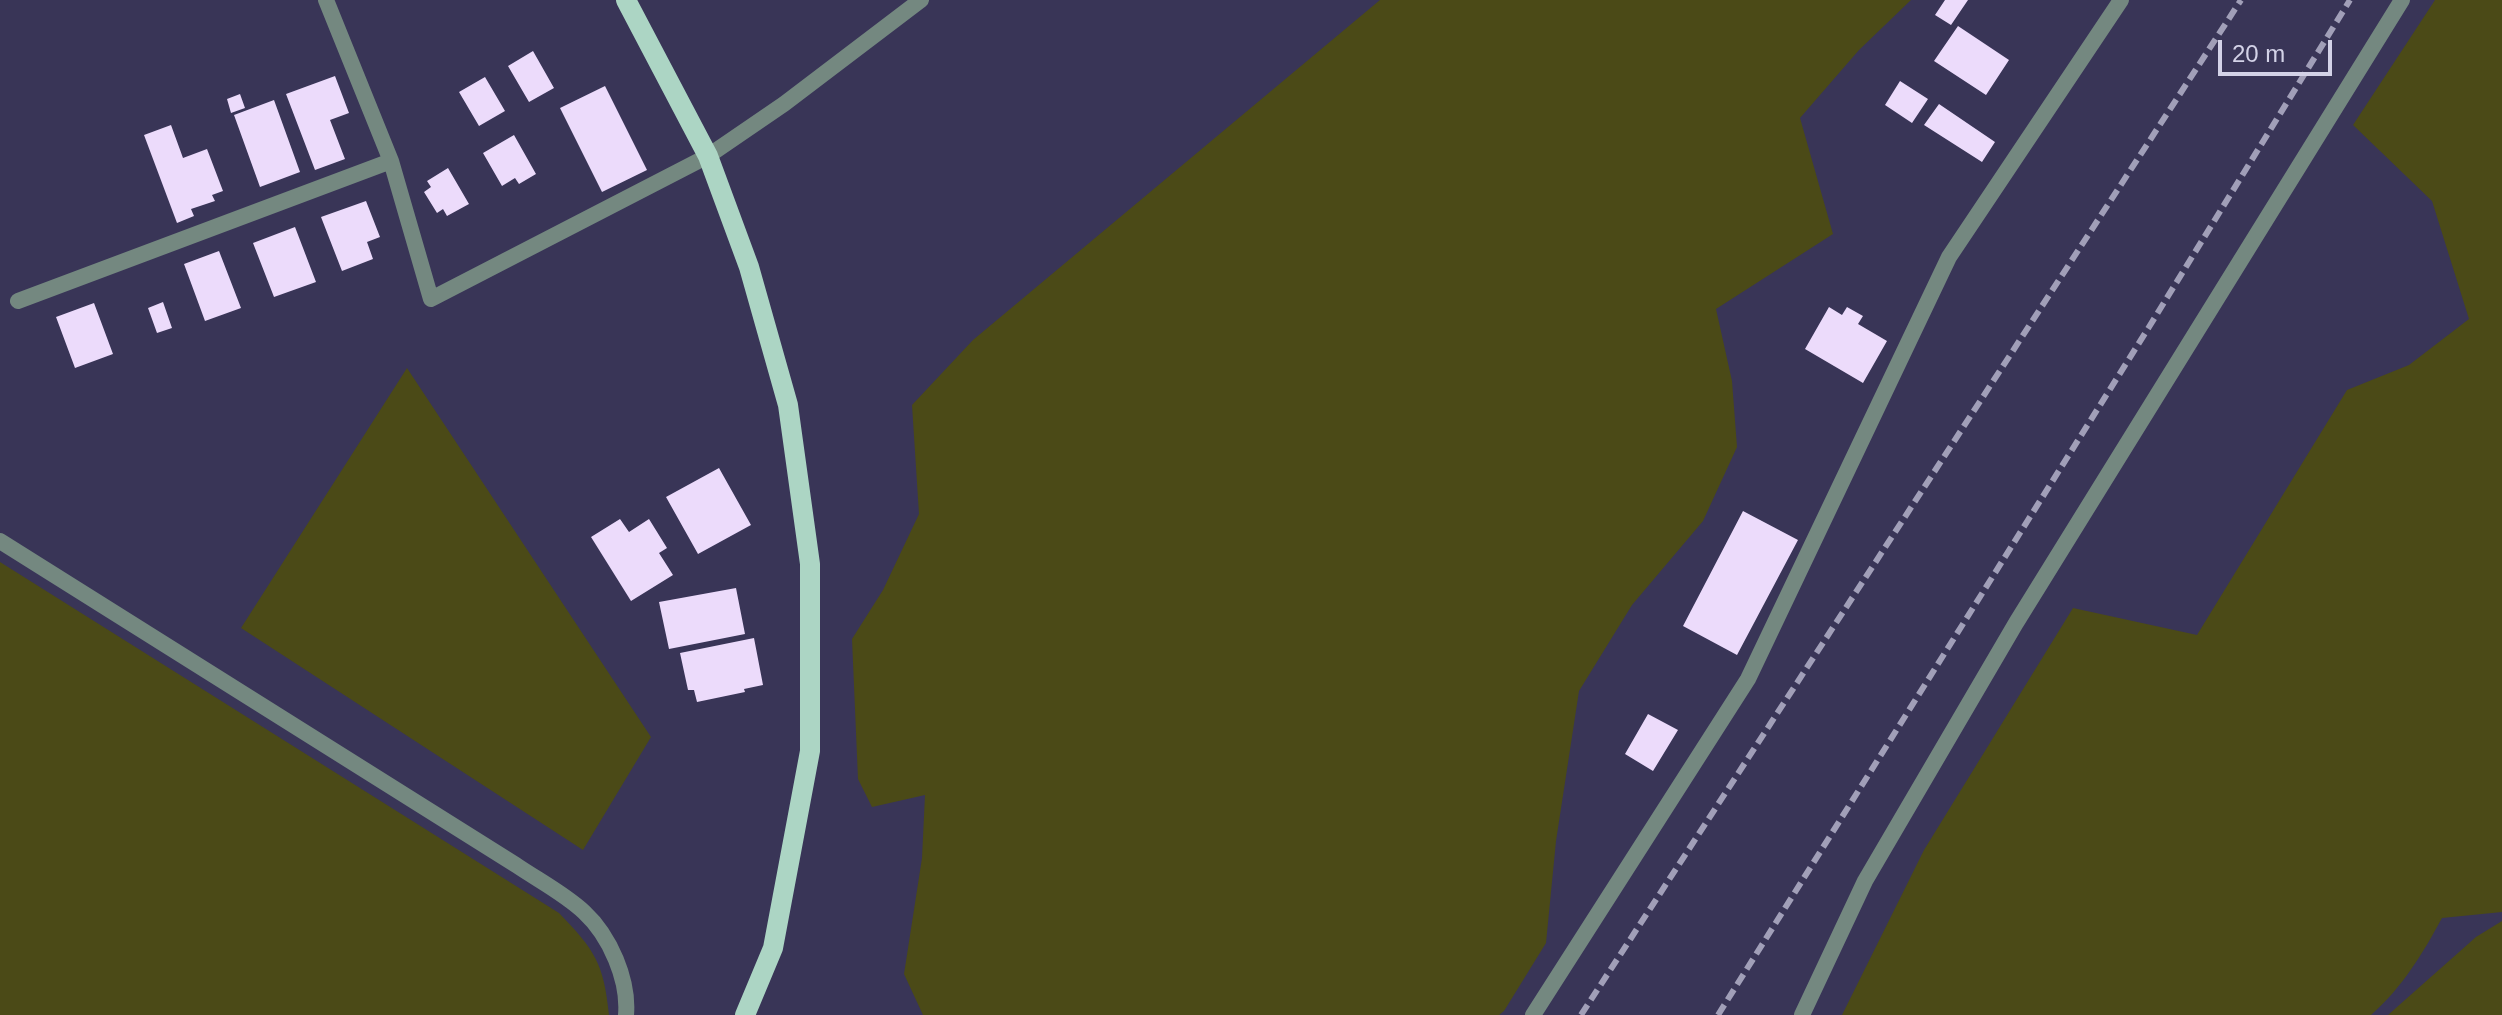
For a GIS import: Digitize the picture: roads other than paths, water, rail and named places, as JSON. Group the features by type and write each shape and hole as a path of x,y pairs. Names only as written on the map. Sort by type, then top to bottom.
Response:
{"main road":[{"path":"626,0 708,156 749,267 788,405 810,564 810,751 773,948 745,1015"}],"street":[{"path":"326,0 391,161 431,299 708,156 784,104 921,0"},
{"path":"1533,1015 1748,679 1949,257 2121,0"},
{"path":"1802,1015 1865,881 2016,623 2402,0"},
{"path":"18,301 391,161"},
{"path":"0,541 503,857 584,912 605,938 621,974 626,1015"}],"railway":[{"path":"1581,1015 2241,0"},
{"path":"1718,1015 2350,0"}]}
